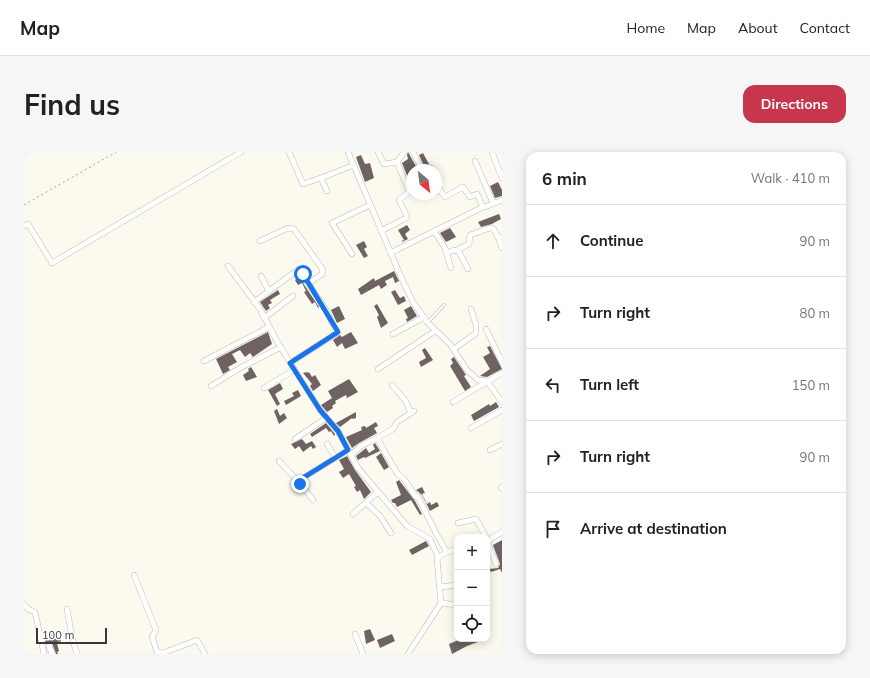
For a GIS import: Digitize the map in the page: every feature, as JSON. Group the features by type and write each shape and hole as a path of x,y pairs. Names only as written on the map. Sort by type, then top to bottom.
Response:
{"street":[{"path":"24,226 28,224 52,263 241,152"},
{"path":"289,152 302,183 304,184 354,165"},
{"path":"348,152 390,253 414,302 435,331 454,349 467,370 478,380 487,381 502,402"},
{"path":"378,152 384,164 397,162 404,152"},
{"path":"413,152 419,164"},
{"path":"492,152 502,178"},
{"path":"475,161 493,204"},
{"path":"397,162 406,180"},
{"path":"322,178 327,192"},
{"path":"442,193 445,197 463,187 470,197 477,194 483,207"},
{"path":"381,231 406,218 407,216 399,200 406,194"},
{"path":"390,253 483,207 502,200"},
{"path":"352,254 332,223 370,205"},
{"path":"260,241 288,228 294,229 323,270 322,274 309,283"},
{"path":"446,253 457,250 469,244 470,235 490,228 493,228 500,237 502,248"},
{"path":"434,231 446,253 451,268"},
{"path":"457,250 468,269"},
{"path":"228,266 254,302 294,370 326,418 338,431 358,468 408,526 430,539 438,557 441,603 408,654"},
{"path":"254,302 297,269 300,270 338,332 290,363"},
{"path":"261,276 269,291"},
{"path":"264,318 293,296"},
{"path":"454,349 476,333 476,325 471,309"},
{"path":"393,334 426,320"},
{"path":"204,361 269,327"},
{"path":"486,329 502,362"},
{"path":"378,369 435,331"},
{"path":"211,386 240,368 281,347"},
{"path":"264,388 294,370"},
{"path":"453,402 502,373"},
{"path":"298,481 334,457 349,453 393,429 397,422 413,412 392,385"},
{"path":"471,428 502,410"},
{"path":"295,439 326,418"},
{"path":"377,438 397,473 404,479 416,498 418,497 438,537 448,552"},
{"path":"327,444 334,457"},
{"path":"490,450 502,444"},
{"path":"279,461 313,500"},
{"path":"353,514 378,492"},
{"path":"366,503 380,516 391,533"},
{"path":"458,523 476,519 484,534"},
{"path":"490,539 502,532"},
{"path":"490,549 496,564"},
{"path":"438,557 454,550"},
{"path":"134,575 156,630 152,637 157,652 164,652 197,640 205,654"},
{"path":"440,586 454,584"},
{"path":"441,603 454,604"},
{"path":"24,604 35,612 44,654"},
{"path":"67,609 72,637 78,654"},
{"path":"355,634 363,654"},
{"path":"49,646 52,654"}],"lane":[{"path":"426,320 444,305"}],"path":[{"path":"24,205 116,152"}],"building":[{"path":"408,152 415,164 406,164 406,173 402,163 408,159"},
{"path":"423,153 429,164 423,164 419,155"},
{"path":"361,155 365,164 370,163 374,178 365,182 356,157"},
{"path":"498,182 502,190 502,196 495,198 490,186"},
{"path":"499,214 501,219 492,224 481,227 478,222"},
{"path":"407,225 410,230 405,234 408,239 402,242 404,240 398,230"},
{"path":"450,228 456,237 446,242 440,233"},
{"path":"364,241 367,247 364,249 368,256 364,258 356,245"},
{"path":"394,271 399,281 395,283 393,277 385,281 387,285 381,289 379,285 361,295 358,289 374,278 375,281"},
{"path":"299,277 319,307 318,308 315,302 312,304 304,292 306,291 302,283 298,285 295,280"},
{"path":"278,290 280,294 270,300 272,303 268,305 270,308 266,311 260,302"},
{"path":"395,290 400,298 404,296 406,301 398,305 391,292"},
{"path":"377,304 388,323 381,328 377,317 379,315 374,306"},
{"path":"339,306 345,319 337,323 331,310"},
{"path":"411,306 417,316 407,322 406,319 408,318 404,310"},
{"path":"268,332 272,344 253,357 250,353 245,357 240,350 232,354 237,362 228,367 230,370 223,374 216,359"},
{"path":"351,332 358,343 345,349 342,343 337,347 333,340 340,335 342,337"},
{"path":"490,346 502,369 487,377 480,376 490,369 483,357 490,353 487,347"},
{"path":"425,348 433,360 421,367 419,362 426,358 422,350"},
{"path":"454,357 466,375 464,376 471,387 465,391 450,366 453,363 451,359"},
{"path":"251,367 257,377 246,381 243,375 249,371 248,369"},
{"path":"309,372 312,377 315,375 321,385 313,391 310,386 312,384 303,373"},
{"path":"349,379 358,392 347,398 346,395 335,401 336,403 332,406 333,408 327,412 321,405 332,398 328,391"},
{"path":"280,383 283,389 275,394 280,404 277,406 268,390"},
{"path":"298,390 301,396 286,405 284,401 294,396 292,393"},
{"path":"496,402 499,407 474,421 471,415 489,404 490,406"},
{"path":"277,409 280,416 284,413 287,418 279,424 274,411"},
{"path":"356,412 356,418 352,418 340,427 336,423"},
{"path":"376,422 378,426 374,428 377,433 352,448 346,437 362,430 361,427 365,426 366,428"},
{"path":"326,423 335,434 334,436 331,431 329,432 326,428 312,437 310,434"},
{"path":"302,439 306,444 312,441 316,447 313,449 311,446 303,452 299,446 295,449 291,444"},
{"path":"375,443 380,451 358,460 356,456 366,448 369,453 375,449 373,445"},
{"path":"381,453 389,467 384,470 376,457"},
{"path":"347,456 371,492 364,499 360,490 357,492 354,487 356,486 349,474 343,478 339,472 344,469 339,460"},
{"path":"399,480 415,501 422,514 420,515 411,500 397,507 395,503 393,503 391,500 401,495 396,482"},
{"path":"422,487 425,493 422,494 427,504 430,502 431,505 437,502 439,506 430,511 422,495 416,490"},
{"path":"502,540 502,573 500,569 491,572 490,570 490,569 498,568 500,564 493,545"},
{"path":"426,541 429,546 412,555 409,550"},
{"path":"370,629 375,640 366,644 364,631"},
{"path":"53,633 54,638 59,636 61,641 57,643 59,651 57,652 58,654 56,654 52,643 46,644 44,636"},
{"path":"392,634 395,641 380,648 377,640"},
{"path":"454,642 478,642 452,654 449,644"}],"route":[{"path":"300,484 298,481 299,480 348,450 338,431 320,410 290,363 338,332 303,274"}]}
